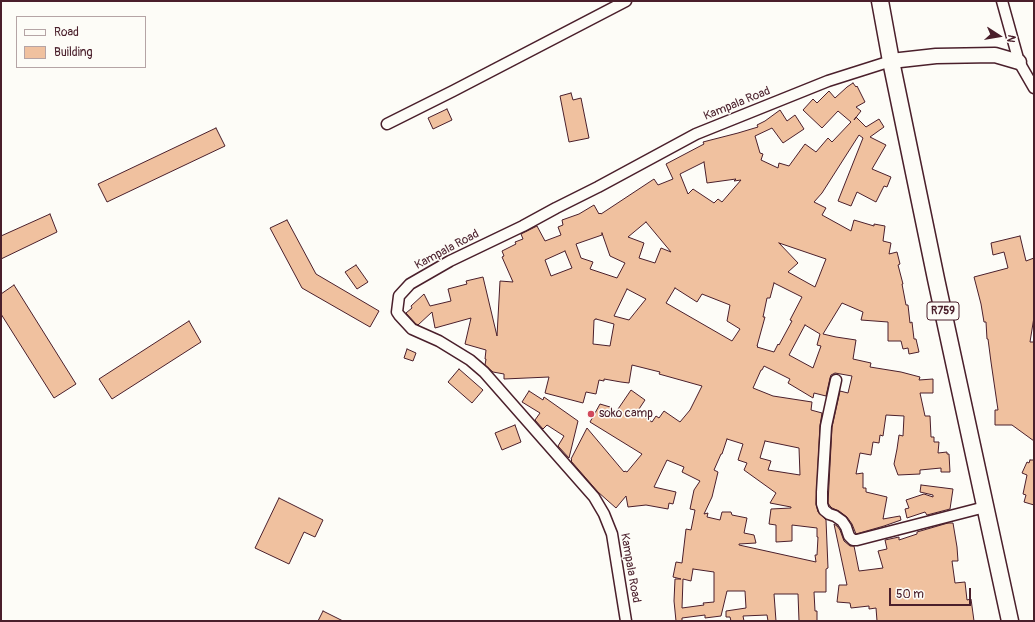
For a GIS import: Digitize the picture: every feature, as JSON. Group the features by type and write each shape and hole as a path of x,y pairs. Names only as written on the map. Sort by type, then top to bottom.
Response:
{"main road":[{"name":"R759","path":"880,1 938,287 1010,621"}],"street":[{"path":"388,124 626,1"},
{"path":"1002,1 1019,62 1034,88"},
{"path":"891,61 936,56 995,55 1019,62"},
{"name":"Kampala Road","path":"626,621 612,534 604,514 594,497 484,372 470,360 445,345 412,329 399,316 397,312 399,296 410,284 450,261 523,226 696,134 828,81 891,61"},
{"path":"836,380 826,426 822,504 824,510 842,521 849,536 853,540 985,507"}],"building":[{"path":"853,83 856,87 857,86 865,102 856,107 861,111 856,117 866,127 879,119 884,127 870,137 886,145 872,169 891,177 887,187 884,186 876,202 857,192 851,206 838,201 863,138 859,135 822,193 814,202 826,208 822,215 851,231 854,220 874,226 874,224 885,226 883,241 891,243 889,254 897,252 906,305 908,305 910,323 912,322 914,339 916,339 919,352 909,354 908,348 903,349 901,341 888,341 888,322 861,320 863,312 842,303 823,334 856,340 853,359 871,363 870,367 920,377 919,380 933,379 933,393 920,393 925,416 930,416 931,437 934,437 934,442 939,442 938,453 947,452 947,454 949,454 950,472 941,472 941,468 920,470 920,474 898,475 894,464 899,435 903,436 904,416 886,415 883,436 880,435 879,443 873,442 871,455 860,453 856,474 863,473 863,488 866,488 866,492 887,497 883,519 900,516 901,520 856,534 847,517 832,508 828,503 832,427 840,391 848,393 852,376 835,373 831,375 826,396 814,393 813,398 788,383 790,379 764,366 753,388 773,396 812,402 811,410 822,413 816,504 818,512 826,520 828,568 826,569 826,592 814,592 817,621 799,621 798,594 774,594 776,621 768,621 767,615 743,616 744,621 731,621 730,617 726,617 726,611 746,608 745,591 727,591 721,616 705,618 705,615 682,618 682,621 676,621 674,601 675,579 681,579 673,577 676,562 682,563 686,529 691,530 695,510 690,509 694,490 700,481 682,472 684,467 667,460 654,487 676,492 673,504 669,503 668,509 646,505 628,507 626,496 616,508 598,492 571,461 571,459 587,428 624,472 627,472 642,454 590,422 600,404 610,407 616,412 631,390 645,400 637,412 652,422 656,416 659,418 664,411 680,422 690,410 702,386 659,374 660,372 632,365 629,383 604,379 604,381 599,380 596,394 586,392 583,403 545,393 549,377 504,379 504,374 493,372 485,365 486,350 465,344 471,318 435,328 432,312 418,325 406,313 424,294 430,306 451,301 448,289 467,284 466,281 483,277 497,336 500,281 513,282 502,257 504,256 502,251 516,244 515,242 523,239 521,234 537,226 545,241 561,235 558,227 563,225 562,220 579,214 594,205 599,214 601,214 654,179 658,185 673,179 666,164 704,144 703,142 758,127 757,125 780,110 787,121 795,115 804,129 783,143 772,128 755,136 760,153 763,154 761,160 778,168 779,163 789,166 805,144 816,152 828,138 832,142 851,122 838,111 822,128 803,110 813,99 817,103 829,91 835,98","holes":["704,162 707,183 736,179 734,181 741,180 722,202 718,199 714,203 693,189 688,194 680,174","646,222 671,252 661,248 655,263 639,258 644,243 628,237","602,233 610,256 625,263 617,278 590,269 593,262 581,258 576,244 602,235","779,243 826,259 815,287 788,272 798,263","565,251 572,268 551,276 545,260","774,283 802,297 790,320 792,321 774,352 757,347 765,317 763,317 767,298 770,298","675,288 697,302 702,294 730,305 727,321 740,329 732,341 666,303","627,289 646,299 629,320 614,316","596,319 614,324 610,346 593,344 594,320","805,325 820,334 817,345 821,346 813,368 789,355","727,439 743,444 738,460 747,463 744,470 776,493 770,503 791,507 771,509 769,524 776,525 776,542 792,541 792,525 817,528 818,537 817,555 815,555 816,562 739,545 756,543 754,535 744,533 747,518 732,515 731,512 722,512 720,520 707,517 708,513 704,514 712,497 718,472 714,470","765,441 799,448 800,475 768,470 771,461 760,458","693,569 714,572 714,602 682,608 683,579 691,581"]},
{"path":"571,93 573,100 581,98 589,138 569,142 560,96"},
{"path":"447,109 452,120 433,129 428,118"},
{"path":"216,128 225,146 107,202 98,184"},
{"path":"50,214 57,232 1,259 1,236"},
{"path":"287,220 316,274 379,311 370,327 302,288 270,228"},
{"path":"1020,236 1026,261 1034,258 1034,317 1030,342 1034,342 1034,441 1012,425 995,425 995,410 998,410 987,339 986,322 984,322 974,277 1008,268 1004,252 993,255 991,243"},
{"path":"356,265 368,282 357,289 345,272"},
{"path":"14,285 76,384 54,398 1,314 1,294"},
{"path":"189,321 201,342 112,399 99,379"},
{"path":"407,349 416,353 413,361 404,358"},
{"path":"459,369 483,390 472,403 448,382"},
{"path":"529,391 543,400 544,397 578,421 569,458 558,446 564,436 547,425 543,429 535,420 540,413 522,402"},
{"path":"515,425 521,442 502,450 495,433"},
{"path":"1030,460 1034,460 1034,505 1024,502 1026,495 1023,494 1027,475 1022,473 1027,462 1029,463"},
{"path":"921,485 953,489 950,509 927,515 925,512 907,518 905,509 909,508 906,500 924,494 933,497 933,495 920,492"},
{"path":"279,498 323,520 315,537 304,532 289,564 255,548"},
{"path":"948,523 953,523 957,547 958,561 952,561 955,583 965,582 967,600 971,599 974,621 877,621 876,608 869,609 869,606 851,608 850,603 837,602 839,585 847,585 834,524 840,530 844,541 850,546 854,546 859,571 883,568 878,551 887,549 885,540 899,537 899,540 917,534 917,532"},
{"path":"323,611 343,621 318,621"}],"place":[{"name":"soko camp","path":"591,414"}]}
